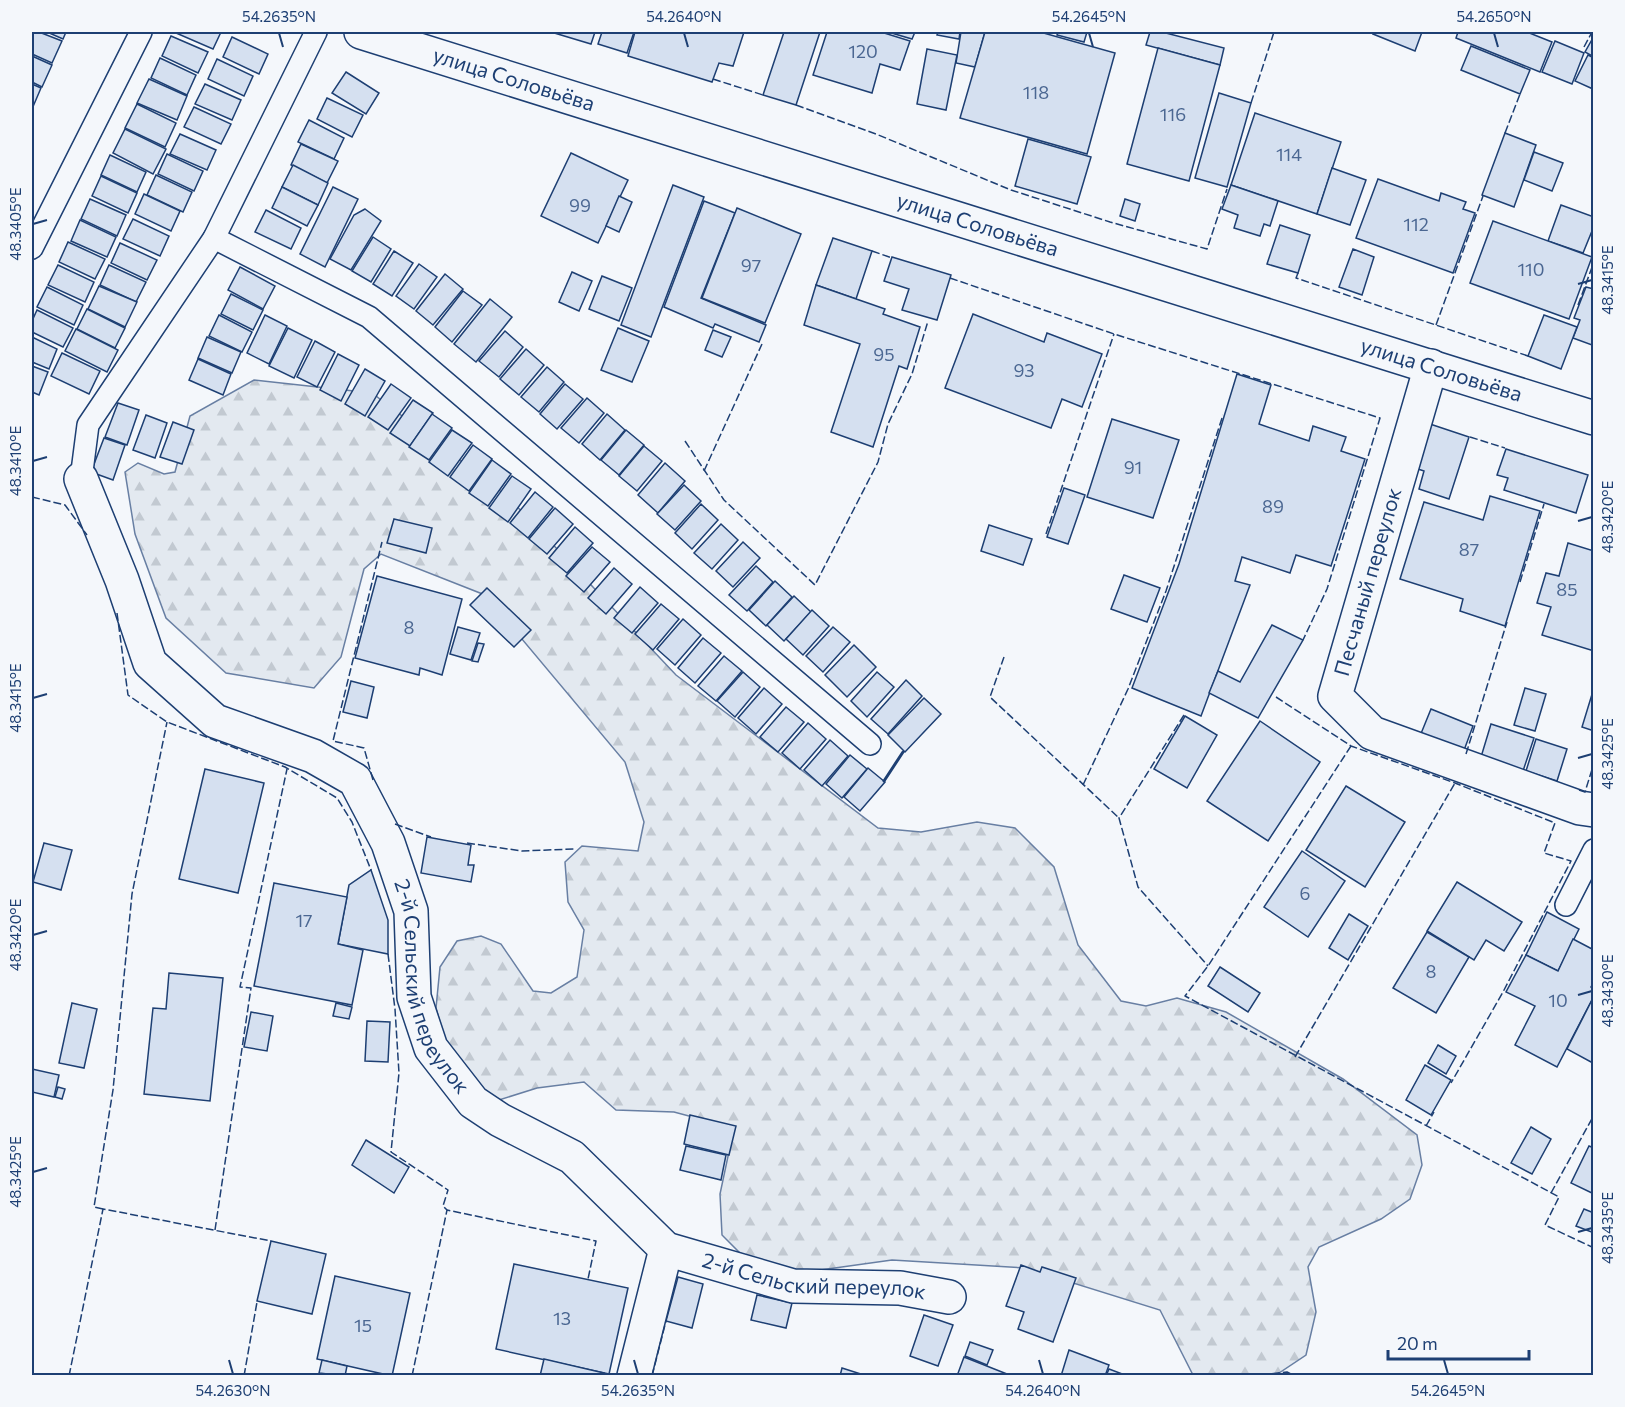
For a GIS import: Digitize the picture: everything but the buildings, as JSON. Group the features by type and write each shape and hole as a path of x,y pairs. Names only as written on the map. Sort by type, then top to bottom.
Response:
{"street":[{"name":"улица Соловьёва","path":"361,32 1593,418"},
{"name":"Песчаный переулок","path":"1431,366 1335,696 1372,733 1580,808 1593,810"},
{"name":"2-й Сельский переулок","path":"81,479 122,580 150,663 214,721 313,756 355,780 388,843 411,911 414,997 431,1048 473,1102 500,1120 572,1157 666,1249 793,1286 900,1288 949,1297"},
{"path":"634,1376 666,1249"}],"lane":[{"path":"32,248 141,32"},
{"path":"81,479 88,425 214,238 316,32"},
{"path":"214,238 369,317 870,744"},
{"path":"1566,905 1593,850"}],"green space":[{"path":"254,380 372,393 508,497 676,675 878,828 921,832 977,822 1015,828 1054,867 1078,945 1121,1001 1146,1006 1177,998 1226,1012 1343,1079 1417,1135 1422,1165 1410,1199 1381,1219 1319,1247 1308,1267 1316,1312 1306,1355 1276,1375 1193,1375 1160,1310 1025,1268 892,1260 806,1272 773,1267 740,1253 722,1235 720,1194 734,1128 674,1112 616,1110 584,1082 537,1088 499,1100 482,1095 446,1045 436,1008 440,967 457,941 481,936 501,944 533,991 551,993 577,977 584,930 568,902 565,862 582,846 638,851 644,822 625,762 485,595 381,554 364,569 341,657 314,688 226,673 166,618 135,534 125,472 138,463 164,474 175,472 190,416"}],"fence":[{"path":"1251,103 1274,32"},
{"path":"1584,47 1592,32"},
{"path":"713,79 763,95"},
{"path":"1505,133 1520,94"},
{"path":"796,105 876,134 1011,190 1110,222 1207,249 1227,189"},
{"path":"1436,325 1483,196"},
{"path":"872,251 892,258"},
{"path":"1578,305 1594,262"},
{"path":"1298,273 1296,278 1528,356"},
{"path":"950,278 1114,334 1380,418 1327,589 1303,640"},
{"path":"685,441 724,500 815,585 878,462 888,424 912,374 928,321"},
{"path":"1046,534 1114,334"},
{"path":"704,471 762,344"},
{"path":"1083,785 1128,689 1166,591 1223,415"},
{"path":"1470,437 1505,448"},
{"path":"32,497 65,505 87,535"},
{"path":"1520,582 1544,504"},
{"path":"373,780 364,748 333,741 382,542"},
{"path":"117,613 128,695 167,722 285,767 337,798 352,822 371,870"},
{"path":"1466,754 1507,622"},
{"path":"1004,657 990,697 1119,818"},
{"path":"1276,697 1351,746 1455,783 1555,823 1544,853 1571,861 1503,992 1451,1083"},
{"path":"1184,715 1119,818 1138,887 1208,966"},
{"path":"103,1209 94,1207 113,1090 132,894 167,722"},
{"path":"1351,746 1208,966 1185,996 1559,1197 1545,1225 1594,1248"},
{"path":"1579,790 1585,792 1594,763"},
{"path":"215,1230 251,988 240,987 287,769"},
{"path":"1295,1057 1455,783"},
{"path":"395,824 431,837"},
{"path":"467,843 522,851 574,849"},
{"path":"388,954 395,1009 399,1073 391,1152 448,1190 443,1206 447,1210"},
{"path":"1426,1126 1434,1112"},
{"path":"1551,1193 1594,1115"},
{"path":"69,1376 103,1209 271,1241"},
{"path":"412,1376 447,1210 596,1241 588,1279"},
{"path":"244,1376 257,1302"},
{"path":"652,1376 666,1321"},
{"path":"1250,1376 1287,1372 1295,1376"}],"wall":[{"path":"884,781 903,752"}]}
